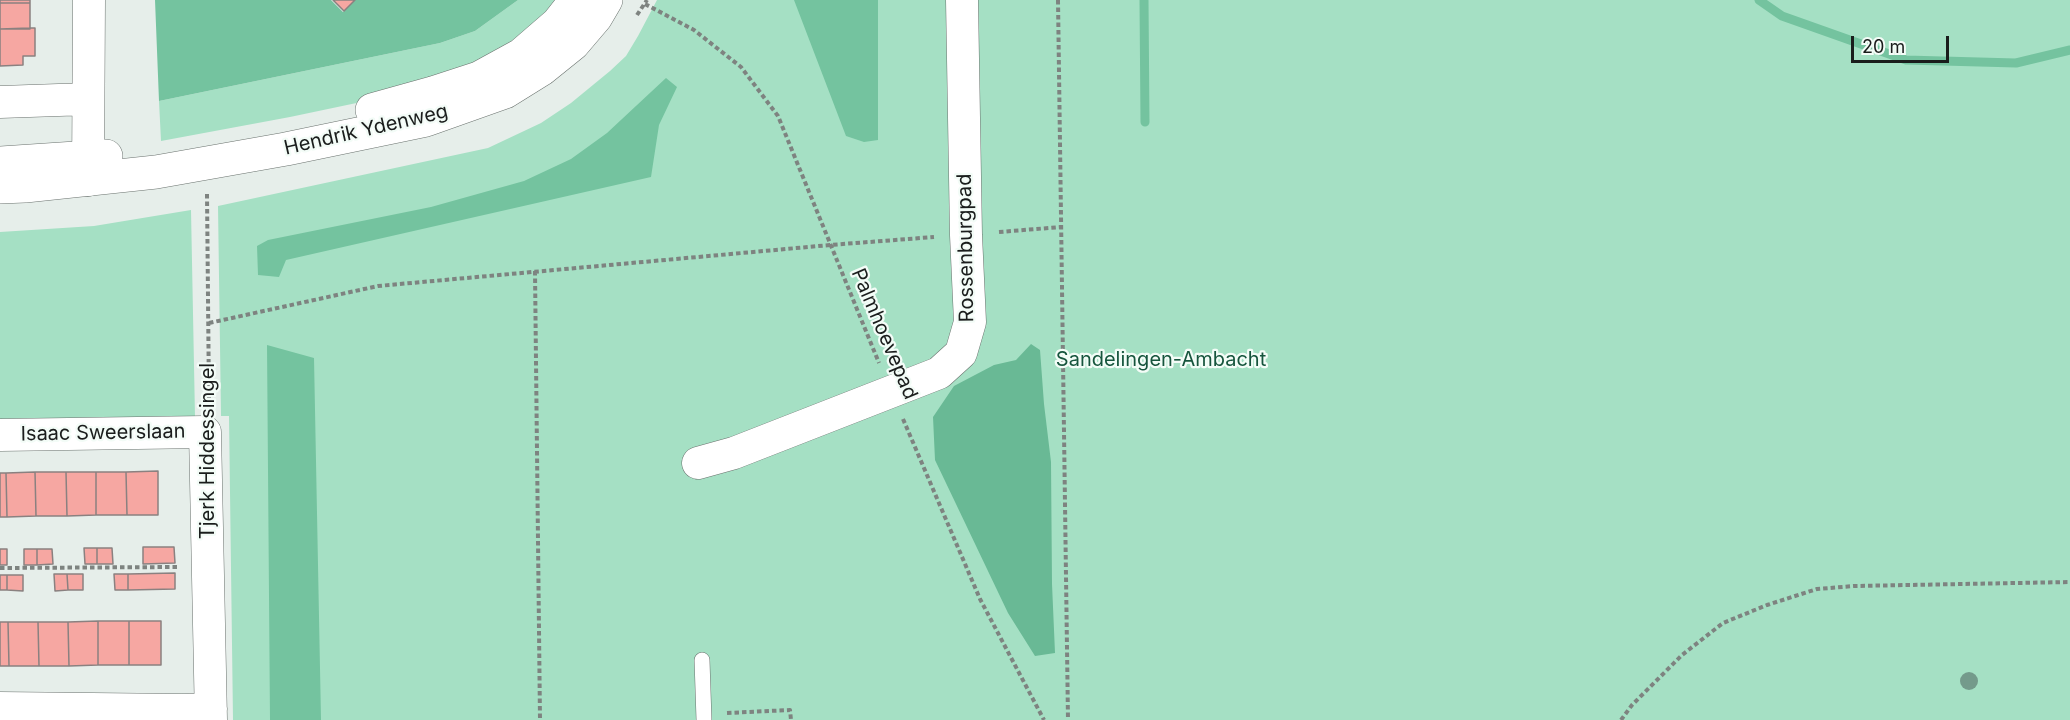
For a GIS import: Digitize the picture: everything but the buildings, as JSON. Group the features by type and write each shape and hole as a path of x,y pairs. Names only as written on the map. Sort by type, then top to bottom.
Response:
{"main road":[{"name":"Hendrik Ydenweg","path":"88,169 280,132 394,105 479,78 520,55 558,23 576,0"},
{"name":"Hendrik Ydenweg","path":"88,169 156,172 286,149 426,120 505,92 542,69 573,44 596,17 606,0"},
{"path":"0,163 88,169"},
{"path":"0,187 25,186 88,169"}],"street":[{"path":"88,169 89,0"},
{"name":"Rossenburgpad","path":"698,463 734,453 939,373 961,353 970,322 966,235 962,0"},
{"path":"0,102 88,99"},
{"name":"Isaac Sweerslaan","path":"0,435 205,432"},
{"name":"Tjerk Hiddessingel","path":"0,708 184,710 211,714 205,432"}],"lane":[{"path":"702,660 704,717"}],"path":[{"path":"1058,0 1068,720"},
{"name":"Palmhoevepad","path":"646,2 694,30 741,67 778,116 891,391 980,599 1044,720"},
{"name":"Tjerk Hiddessingel","path":"205,432 209,400 207,194"},
{"path":"209,323 378,286 830,245 1061,227"},
{"path":"535,271 540,720"},
{"path":"0,568 208,567"},
{"path":"1621,720 1632,705 1682,655 1723,623 1767,605 1817,589 1854,586 2070,582"},
{"path":"704,717 790,710 790,720"}],"green space":[{"path":"518,0 560,0 540,23 489,60 385,97 161,141 159,101 440,43 475,31"},
{"name":"Sandelingen-Ambacht","path":"657,0 2070,0 2070,720 233,720 229,416 221,416 218,206 488,148 541,123 571,103 610,71 626,56"},
{"path":"191,210 195,417 0,419 0,232 94,226"}],"shaded area":[{"path":"155,0 331,0 343,12 355,0 518,0 475,31 440,43 159,101"},
{"path":"794,0 878,0 878,140 864,142 846,136"},
{"path":"666,78 677,87 659,125 651,177 286,260 279,277 258,275 257,246 268,240 431,207 524,181 571,159 607,133"},
{"path":"1031,344 1040,350 1051,462 1055,653 1035,656 1008,613 935,460 933,417 954,386 994,365 1016,360"},
{"path":"267,345 314,358 321,720 270,720"}],"waterway":[{"path":"1144,0 1145,122"},
{"path":"1759,0 1782,16 1906,60 2016,63 2070,50"}]}
